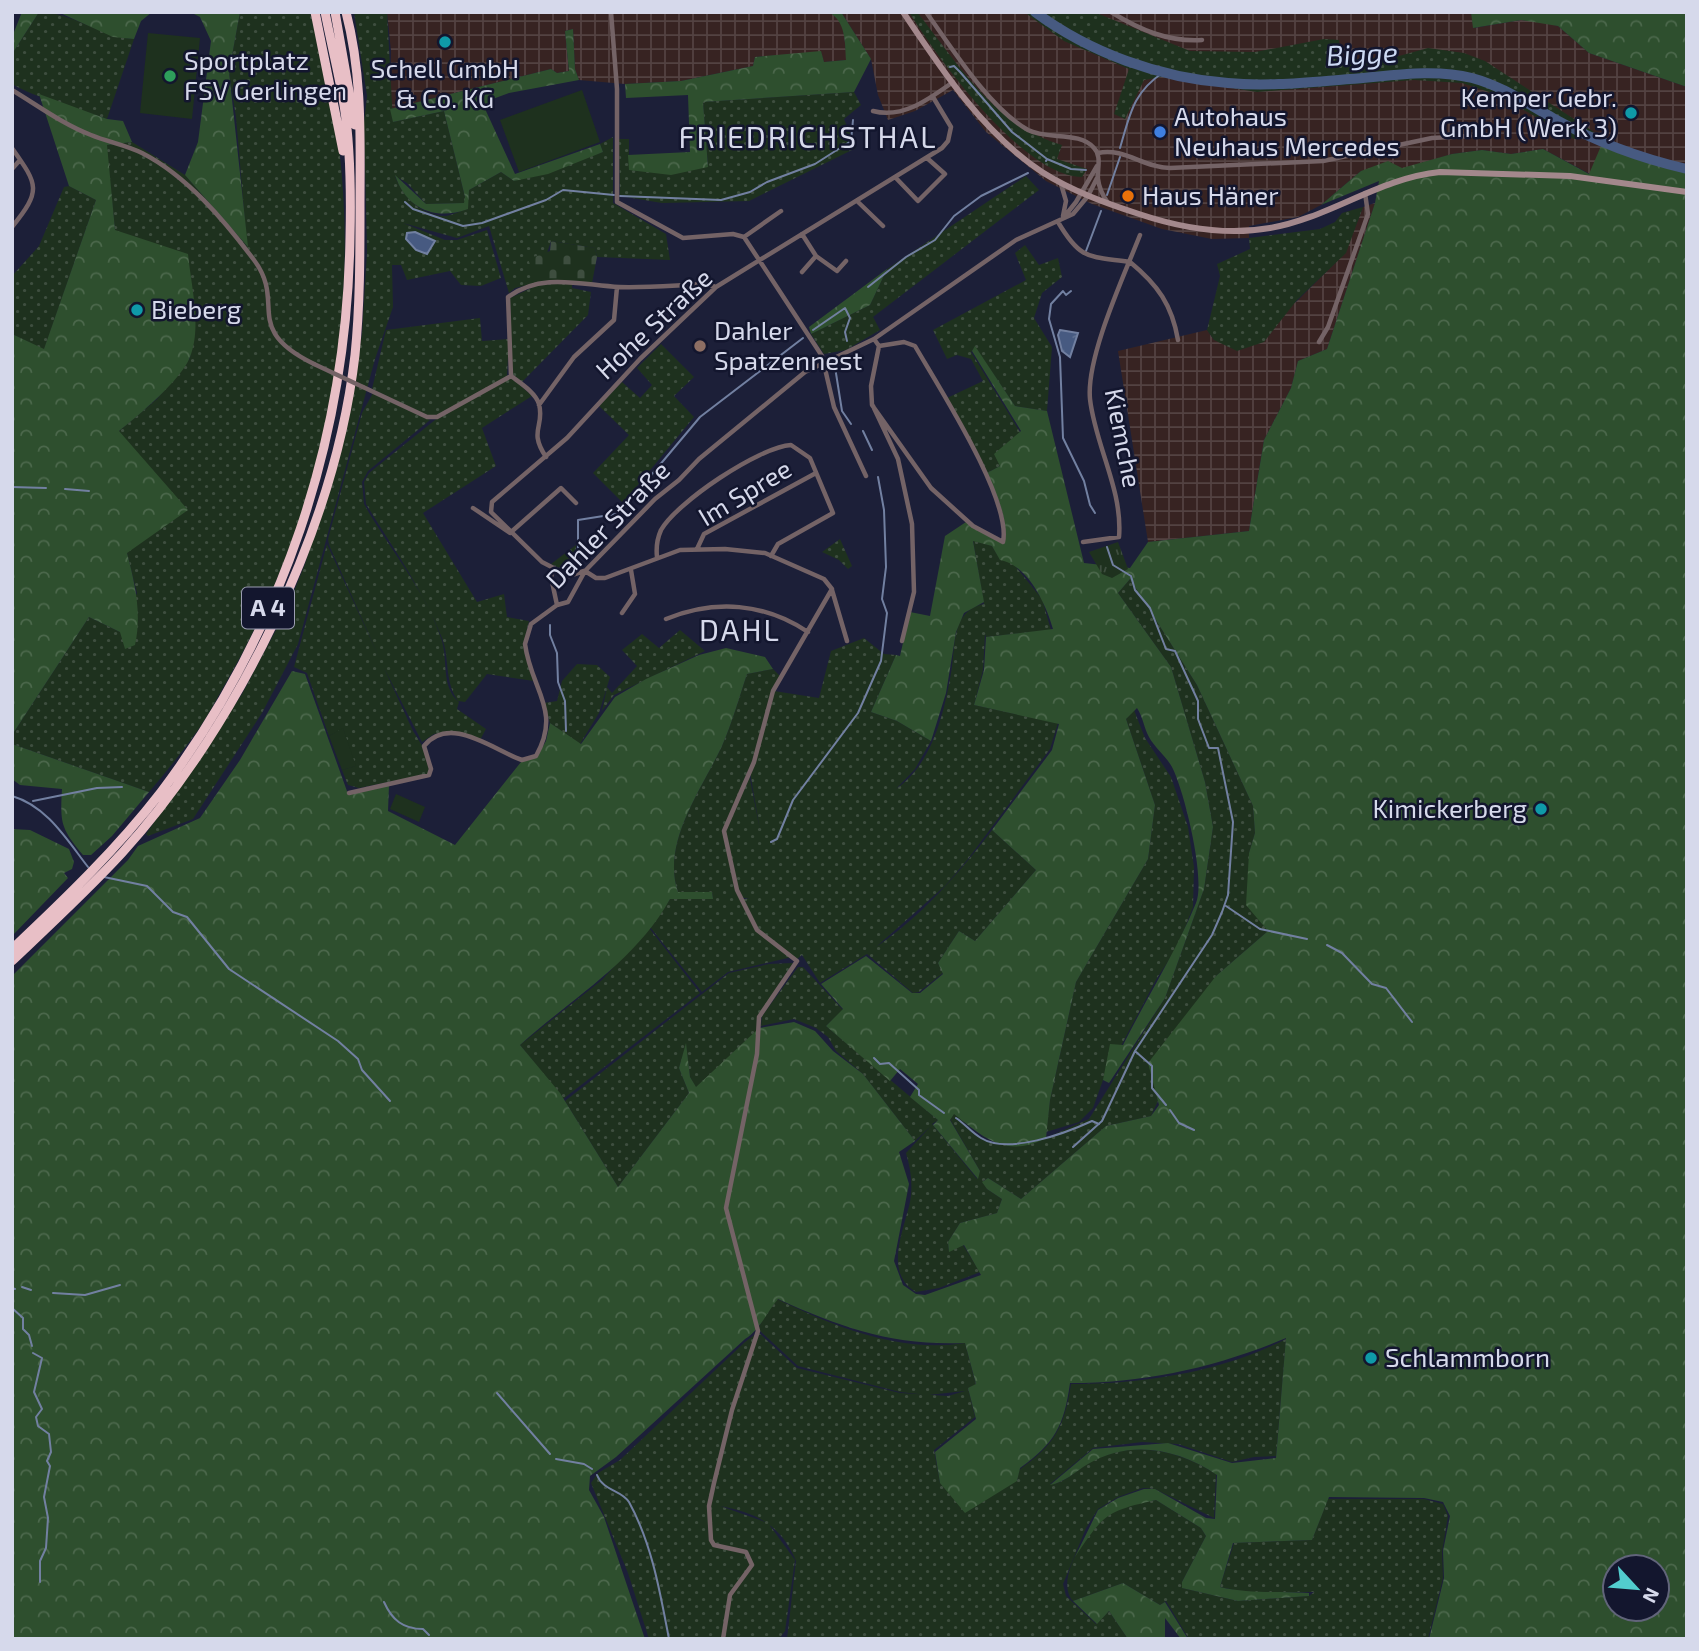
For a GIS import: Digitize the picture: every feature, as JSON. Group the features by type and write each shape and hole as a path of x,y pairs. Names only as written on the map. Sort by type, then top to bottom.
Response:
{"highway":[{"path":"315,12 351,191"},
{"name":"A 4","path":"119,849 203,731 256,634 284,573 322,466 337,397 350,279 351,191 344,107 325,12"},
{"name":"A 4","path":"12,961 119,849 187,771 216,727 266,637 303,552 333,464 355,357 360,266 360,176 353,106 335,12"},
{"path":"346,12 360,96 360,176"},
{"name":"A 4","path":"12,949 44,925"}],"main road":[{"path":"903,12 954,82 1000,137 1032,164 1085,195 1186,227 1251,231 1301,220 1364,192 1420,174 1468,172 1570,176 1687,192"}],"street":[{"path":"611,12 617,89 617,202 644,215 662,229 683,238 733,234 744,237 823,361 834,407 866,477"},
{"path":"926,12 982,86 1015,121 1036,133 1086,142 1098,153 1119,152 1155,167 1322,161 1432,138 1470,136"},
{"path":"1111,12 1167,38 1202,40"},
{"path":"873,111 888,115 933,97 954,82"},
{"path":"12,90 89,135 144,154 178,178 217,215 258,266 269,319 278,340 291,353 427,417 437,417 511,376"},
{"name":"Hohe Straße","path":"514,532 491,512 492,502 547,457 640,359 716,287 942,148 951,133 949,121 933,97"},
{"path":"12,148 32,174 35,189 31,202 12,227"},
{"path":"1098,153 1097,178 1108,204"},
{"path":"895,177 918,201 945,174 927,158"},
{"path":"12,169 20,160"},
{"path":"1085,195 1097,165"},
{"path":"1085,195 1097,178"},
{"path":"1060,182 1066,201 1063,217"},
{"path":"1319,342 1328,327 1368,214 1364,192"},
{"name":"Dahler Straße","path":"1058,222 1085,195"},
{"name":"Dahler Straße","path":"348,793 429,775 431,769 424,747 435,735 468,736 522,760 536,756 548,724 531,669 525,637 535,620 556,605 568,602 585,571 699,459 805,372 823,361 874,339 1016,240 1058,222 1077,210 1085,195"},
{"path":"857,201 883,226"},
{"path":"744,237 781,211"},
{"path":"1058,222 1070,242 1083,255 1097,260 1130,262 1167,301 1178,340"},
{"path":"802,234 816,256 837,271 846,261"},
{"name":"Kiemche","path":"1083,542 1119,537 1116,505 1090,398 1098,349 1140,235"},
{"path":"802,272 816,256"},
{"path":"539,405 533,395 511,376 508,297 518,290 556,281 617,287 706,284 716,287"},
{"path":"547,457 536,438 539,405 574,357 614,320 617,287"},
{"path":"874,339 879,346 871,386 872,405 898,459 912,524 914,593 902,641"},
{"path":"872,405 931,488 973,526 1003,542 1005,534 995,495 960,424 915,346 904,342 879,346"},
{"path":"657,557 660,533 675,512 698,492 766,452 780,446 798,448 810,458 833,513 778,544 772,556"},
{"name":"Im Spree","path":"697,549 704,534 816,473"},
{"path":"514,532 561,488 576,503"},
{"path":"473,508 502,530 514,532 553,569 572,576 585,571 600,578 631,570 657,557 680,550 725,549 772,556 824,579 832,589 846,641"},
{"path":"553,569 551,577 556,605"},
{"path":"622,613 635,594 631,570"},
{"path":"723,1639 730,1595 752,1565 746,1552 714,1545 711,1540 709,1506 732,1410 758,1331 726,1208 757,1054 759,1017 797,961 757,930 737,890 724,831 754,762 773,691 832,589"},
{"path":"666,619 704,608 737,605 764,610 791,620 808,632"}],"shaded area":[{"path":"387,12 828,12 835,15 843,26 847,60 824,62 821,52 755,57 753,66 681,81 625,84 579,80 575,69 573,29 565,31 569,71 557,73 551,69 390,109 391,51"},
{"path":"841,12 1471,12 1474,28 1521,20 1541,22 1558,26 1589,53 1687,87 1687,168 1602,146 1590,174 1543,149 1511,154 1482,150 1452,154 1402,169 1361,171 1321,205 1298,217 1249,226 1249,238 1212,239 1162,229 1092,204 1046,181 986,132 953,90 915,111 888,120 878,95 871,59"},
{"path":"1375,203 1327,349 1298,361 1291,388 1264,440 1249,531 1148,542 1118,351 1207,330 1214,340 1296,302 1345,253 1363,207"}],"green space":[{"path":"22,12 39,12 12,54 12,37"},
{"path":"39,12 63,16 109,34 134,39 107,119 45,99 12,84 12,54"},
{"path":"58,12 152,12 141,21 134,39 113,37"},
{"path":"190,12 240,12 229,72 248,247 185,175 198,142 211,41 200,17"},
{"path":"240,12 310,12 315,28 337,132 344,216 344,285 338,354 326,422 309,489 287,554 260,618 202,724 149,792 12,744 12,735 89,617 120,632 137,593 127,553 119,431 157,399 190,358 195,317 115,230 106,145 132,142 185,175 247,246 236,117 229,72"},
{"path":"354,12 387,12 393,122 444,111 465,203 426,204 407,183 395,176 414,204 437,215 454,214 467,209 469,190 501,172 514,181 603,152 600,144 613,137 613,203 666,234 670,260 597,257 595,248 551,241 537,283 515,288 509,293 489,226 457,238 403,223 445,240 457,240 487,230 501,278 481,286 461,285 450,271 407,280 401,265 392,265 393,307 375,359 298,644 262,713 193,819 148,836 146,834 242,694 286,611 305,564 343,436 362,334 367,252 364,123 367,96"},
{"path":"828,12 841,12 871,59 854,92 703,102 708,167 671,175 629,170 628,155 690,152 688,95 626,98 625,84 681,81 753,66 755,57 821,51 824,62 846,60 841,26"},
{"path":"909,12 917,12 963,72 997,108 1038,136 1062,145 1057,159 1087,169 1082,177 1059,172 1035,158 1009,137 961,85"},
{"path":"1024,12 1094,12 1190,51 1255,52 1324,39 1339,40 1341,60 1399,56 1428,48 1464,53 1485,61 1594,132 1574,139 1498,95 1462,83 1414,80 1257,92 1162,77 1144,80 1125,119 1114,114 1129,69 1064,41"},
{"path":"1471,12 1687,12 1687,87 1589,53 1558,26 1521,20 1473,28"},
{"path":"573,29 575,69 579,80 509,93 490,100 486,111 515,174 600,144 603,152 548,174 514,181 501,172 469,190 468,209 444,214 414,204 400,187 395,175 426,204 464,203 465,197 444,111 393,122 390,109 551,69 557,73 569,71 565,31"},
{"name":"Sportplatz FSV Gerlingen","path":"148,33 200,38 192,119 140,113"},
{"path":"582,90 600,142 519,172 500,120"},
{"path":"854,92 861,105 844,119 856,148 749,201 662,203 620,196 619,139 629,139 629,170 708,166 703,102"},
{"path":"39,94 107,119 123,121 132,142 107,145 115,230 188,254 195,319 190,357 169,386 119,431 188,510 127,553 138,610 135,645 125,649 120,632 89,617 12,735 12,334 44,349 96,200 69,186"},
{"path":"1601,146 1687,168 1687,1639 1429,1639 1444,1578 1443,1551 1450,1516 1443,1502 1424,1498 1329,1497 1312,1540 1233,1543 1220,1587 1309,1593 1309,1596 1238,1601 1182,1588 1182,1582 1206,1536 1201,1528 1156,1500 1126,1508 1107,1517 1092,1532 1075,1557 1098,1510 1118,1498 1144,1489 1155,1489 1206,1518 1215,1519 1217,1475 1186,1459 1154,1450 1104,1456 1050,1485 1093,1449 1168,1443 1232,1463 1276,1458 1286,1338 1233,1357 1180,1371 1126,1380 1070,1383 1065,1411 1050,1441 1020,1468 1017,1481 965,1513 940,1483 935,1452 976,1419 968,1388 976,1384 965,1343 915,1341 869,1333 824,1319 778,1299 751,1335 616,1457 590,1476 589,1490 604,1517 645,1639 12,1639 12,976 128,860 138,846 200,818 240,760 292,671 305,674 348,794 389,785 388,811 455,845 521,762 537,757 546,741 550,723 581,744 615,697 646,679 699,655 726,648 765,657 773,669 747,674 726,737 679,836 674,873 678,892 712,892 713,899 670,899 656,921 621,960 520,1045 560,1093 618,1187 689,1093 679,1068 686,1043 690,1077 696,1087 759,1028 794,1022 815,1031 833,1051 863,1074 915,1141 899,1152 909,1184 894,1261 903,1285 916,1294 925,1295 981,1275 964,1245 949,1252 948,1242 960,1223 997,1213 1002,1199 982,1182 988,1178 1021,1199 1106,1126 1151,1116 1159,1105 1148,1063 1216,976 1268,931 1246,905 1249,853 1255,833 1253,806 1197,685 1130,579 1118,593 1171,667 1205,782 1213,827 1204,889 1165,998 1109,1083 1103,1080 1110,1044 1123,1045 1180,939 1196,903 1198,891 1196,855 1177,778 1170,763 1149,737 1137,708 1126,719 1155,805 1148,859 1076,982 1050,1100 1046,1138 1032,1144 1007,1146 985,1137 954,1114 950,1120 980,1171 978,1179 933,1125 938,1120 910,1097 918,1084 900,1069 890,1081 826,1026 843,1009 821,984 866,956 912,993 920,993 943,974 938,963 959,931 975,941 1036,870 992,830 1052,750 1059,724 974,705 984,670 986,637 1053,629 1041,598 1019,569 1000,560 992,546 973,541 984,602 964,613 956,632 946,693 931,741 897,721 871,712 896,655 900,656 910,612 930,616 945,536 966,522 1004,543 1003,516 987,473 1000,466 994,454 1021,431 972,351 975,346 1015,406 1047,411 1084,563 1130,568 1148,542 1249,531 1264,440 1291,388 1298,361 1327,349 1375,203 1379,181 1321,205 1361,171 1388,161 1402,168 1452,154 1482,150 1511,154 1543,149 1589,174"},
{"path":"1026,176 1039,190 873,317 880,330 846,350 824,354 811,334 870,305 887,269"},
{"path":"69,186 96,200 44,350 12,334 12,276 39,246 64,187"},
{"path":"1363,207 1346,253 1297,300 1264,342 1237,351 1214,340 1207,330 1220,276 1217,264 1250,249 1249,238 1320,229 1335,222 1342,213"},
{"path":"551,241 595,248 597,257 592,283 537,283 528,259 550,251"},
{"path":"1025,245 1039,265 1058,258 1062,277 1042,293 1034,318 1052,347 1047,411 1015,406 975,347 971,352 1020,432 1000,466 987,473 947,398 983,381 971,359 957,355 947,359 933,330 1026,280 1015,253"},
{"path":"887,269 870,305 811,334 809,327"},
{"path":"542,283 572,283 572,288 591,292 588,315 522,382 512,374 510,298"},
{"path":"480,318 482,341 509,339 507,376 442,415 428,416 372,389 386,330"},
{"path":"661,344 694,377 674,396 694,417 623,503 593,473 629,435 599,406 622,382 640,398 652,385 637,368"},
{"path":"511,377 532,396 482,428 496,466 423,513 477,602 504,594 507,617 529,621 524,643 534,681 487,674 465,702 458,701 451,686 442,638 417,586 366,504 364,482 369,473 435,420"},
{"path":"373,393 430,420 368,471 362,482 364,504 427,605 442,641 447,682 459,702 457,709 486,729 480,740 446,732 434,734 422,742 383,666 329,545 328,539 362,413"},
{"path":"840,539 852,566 848,569 839,560 822,552"},
{"path":"973,540 992,546 1000,559 1012,562 1042,599 1051,630 986,637 985,634 983,670 974,705 1058,723 1050,749 968,859 945,886 876,947 939,893 966,862 992,830 1036,870 975,941 959,931 938,963 943,973 919,992 913,993 867,954 820,983 802,955 797,959 763,937 742,899 749,899 741,897 738,889 725,832 749,774 760,830 750,772 774,691 819,698 831,651 864,638 884,654 896,655 871,712 897,721 931,741 915,769 896,789 908,779 927,752 940,721 959,624 969,611 984,604"},
{"path":"1118,542 1128,569 1112,578 1102,574 1089,552"},
{"path":"327,544 413,731 423,747 430,769 428,774 359,788 348,785 342,770 355,766 343,729 329,736 307,673 294,667"},
{"path":"576,545 575,572 570,573 551,564"},
{"path":"1130,579 1197,685 1253,806 1255,833 1249,853 1268,931 1216,976 1151,1116 1106,1126 1021,1199 988,1178 983,1181 987,1189 1002,1199 997,1213 960,1223 948,1242 949,1251 963,1245 980,1272 939,1288 916,1292 906,1284 898,1263 898,1250 911,1190 906,1153 930,1127 915,1141 863,1074 836,1051 828,1037 816,1028 794,1019 761,1026 762,1016 798,967 803,967 843,1010 826,1026 938,1120 932,1124 977,1179 980,1171 950,1119 954,1113 977,1135 992,1143 1046,1138 1089,1119 1165,998 1204,889 1213,827 1205,782 1171,667 1118,593"},
{"path":"680,630 705,651 614,695 602,711 607,687 612,693 637,666 622,650 642,634 659,648"},
{"path":"577,664 597,665 610,677 599,713 580,744 550,723 544,703 557,701 562,681"},
{"path":"773,669 781,677 772,691 752,763 724,827 736,890 756,931 792,957 728,972 702,992 650,927 670,899 713,899 712,892 678,892 674,873 679,836 722,746 747,674"},
{"path":"1134,710 1145,738 1171,777 1188,827 1194,867 1193,907 1177,948 1157,978 1103,1080 1093,1108 1079,1122 1046,1132 1050,1100 1076,982 1148,859 1155,805 1126,719"},
{"path":"343,728 356,766 342,770 329,736"},
{"path":"12,744 149,792 112,836 91,855 83,855 64,825 61,810 62,789 20,785 12,779"},
{"path":"396,794 425,807 419,822 390,809"},
{"path":"12,829 30,830 69,849 74,862 72,869 64,873 68,878 12,936"},
{"path":"649,928 700,993 563,1099 520,1045 602,980"},
{"path":"793,963 763,1009 758,1030 696,1088 690,1077 686,1046 679,1068 689,1093 618,1187 565,1101 729,973 769,964"},
{"path":"777,1299 845,1328 892,1341 940,1345 965,1343 976,1385 968,1388 975,1417 934,1450 940,1483 1017,1481 1019,1470 1041,1452 1056,1434 1065,1412 1071,1384 1126,1382 1182,1374 1235,1360 1286,1339 1276,1456 1232,1462 1178,1444 1142,1442 1093,1448 1050,1484 1064,1480 1103,1456 1136,1450 1169,1453 1216,1474 1214,1518 1155,1489 1143,1488 1118,1497 1098,1509 1086,1528 1063,1584 1066,1596 1096,1624 1109,1611 1128,1639 787,1639 796,1561 783,1538 770,1525 795,1560 785,1631 779,1639 723,1639 731,1595 752,1566 747,1552 714,1546 746,1553 751,1565 729,1595 722,1639 649,1639 628,1573 591,1483 598,1473 620,1460 757,1333 732,1410 759,1333 797,1368 900,1393 922,1394 900,1392 798,1366 758,1329","holes":["965,1391 948,1396 929,1395","720,1506 745,1512 765,1522"]},
{"path":"1328,1499 1424,1499 1443,1504 1448,1516 1442,1552 1443,1578 1428,1639 1189,1639 1166,1601 1160,1605 1123,1583 1073,1601 1068,1591 1072,1564 1079,1549 1098,1523 1118,1508 1156,1500 1201,1528 1206,1536 1182,1582 1182,1588 1238,1601 1309,1596 1314,1592 1244,1592 1220,1587 1234,1543 1312,1540"},
{"path":"1123,1583 1160,1605 1165,1602 1188,1639 1181,1639 1165,1618 1165,1639 1128,1639 1109,1611 1097,1624 1073,1601"}],"water":[{"path":"415,232 435,241 427,254 416,250 406,239 407,233"},
{"path":"1060,330 1078,333 1070,357 1062,351 1058,335"}],"waterway":[{"name":"Bigge","path":"1035,12 1056,27 1102,51 1152,69 1202,80 1274,84 1427,73 1472,78 1504,90 1569,127 1602,142 1687,169"},
{"path":"950,67 954,66 960,72 1012,132 1047,159"},
{"path":"1120,148 1130,114 1139,96 1164,72"},
{"path":"620,196 721,200 750,192 767,182 815,164 851,141 853,120"},
{"path":"1107,195 1120,157"},
{"path":"1046,161 1047,159 1071,169 1086,170"},
{"path":"868,287 906,257 935,240 954,216 981,196 1028,173"},
{"path":"405,202 413,209 463,226 482,223 546,200 563,190 614,195"},
{"path":"1086,251 1101,211"},
{"path":"1071,291 1066,295 1063,291 1051,304 1049,319 1060,357 1063,438 1084,481 1090,505 1095,513"},
{"path":"813,330 845,308 850,318 845,332 847,341"},
{"path":"578,555 578,520 616,514 622,510 700,417 803,338"},
{"path":"835,367 842,411 851,424"},
{"path":"863,431 872,450"},
{"path":"771,842 777,839 793,800 858,713 881,661 887,613 882,599 886,567 884,510 878,477"},
{"path":"12,487 46,488"},
{"path":"65,489 89,491"},
{"path":"1073,1147 1102,1121 1135,1051 1212,935 1228,895 1233,822 1218,748 1209,748 1198,719 1198,701 1175,651 1166,649 1150,608 1135,590 1131,576 1113,565 1107,547"},
{"path":"550,625 550,635 557,653 558,682 565,701 566,731"},
{"path":"33,801 97,788 122,787"},
{"path":"12,796 46,816 88,867"},
{"path":"104,877 147,886 173,912 187,917 229,969 338,1041 358,1059 362,1070 390,1101"},
{"path":"1226,906 1260,929 1307,939"},
{"path":"1327,945 1342,953 1372,984 1386,988 1412,1022"},
{"path":"1135,1051 1152,1066 1152,1088 1166,1105"},
{"path":"874,1058 880,1064 889,1063 919,1090 919,1095 944,1113"},
{"path":"1170,1110 1179,1123 1194,1130"},
{"path":"956,1118 981,1138 992,1143 1006,1144 1037,1140 1092,1121 1099,1124"},
{"path":"53,1293 85,1295 120,1285"},
{"path":"22,1287 31,1290"},
{"path":"12,1308 23,1318 23,1329 29,1335 32,1346"},
{"path":"33,1353 42,1358 34,1392 42,1409 36,1417 38,1426 49,1434 51,1452 47,1461 50,1466 44,1497 48,1518 46,1548 40,1561 40,1582"},
{"path":"497,1393 550,1454"},
{"path":"556,1459 584,1464 592,1469"},
{"path":"597,1475 604,1484 626,1498 637,1518 654,1569 669,1639"},
{"path":"384,1602 399,1622 423,1629 429,1635"}],"place":[{"name":"Schell GmbH & Co. KG","path":"445,42"},
{"name":"Sportplatz FSV Gerlingen","path":"170,76"},
{"name":"Kemper Gebr. GmbH (Werk 3)","path":"1631,113"},
{"name":"Autohaus Neuhaus Mercedes","path":"1160,132"},
{"name":"Haus Häner","path":"1128,196"},
{"name":"Bieberg","path":"137,310"},
{"name":"Dahler Spatzennest","path":"700,346"},
{"name":"Kimickerberg","path":"1541,809"},
{"name":"Schlammborn","path":"1371,1358"}],"district":[{"name":"FRIEDRICHSTHAL","path":"808,138"},
{"name":"DAHL","path":"740,631"}]}
